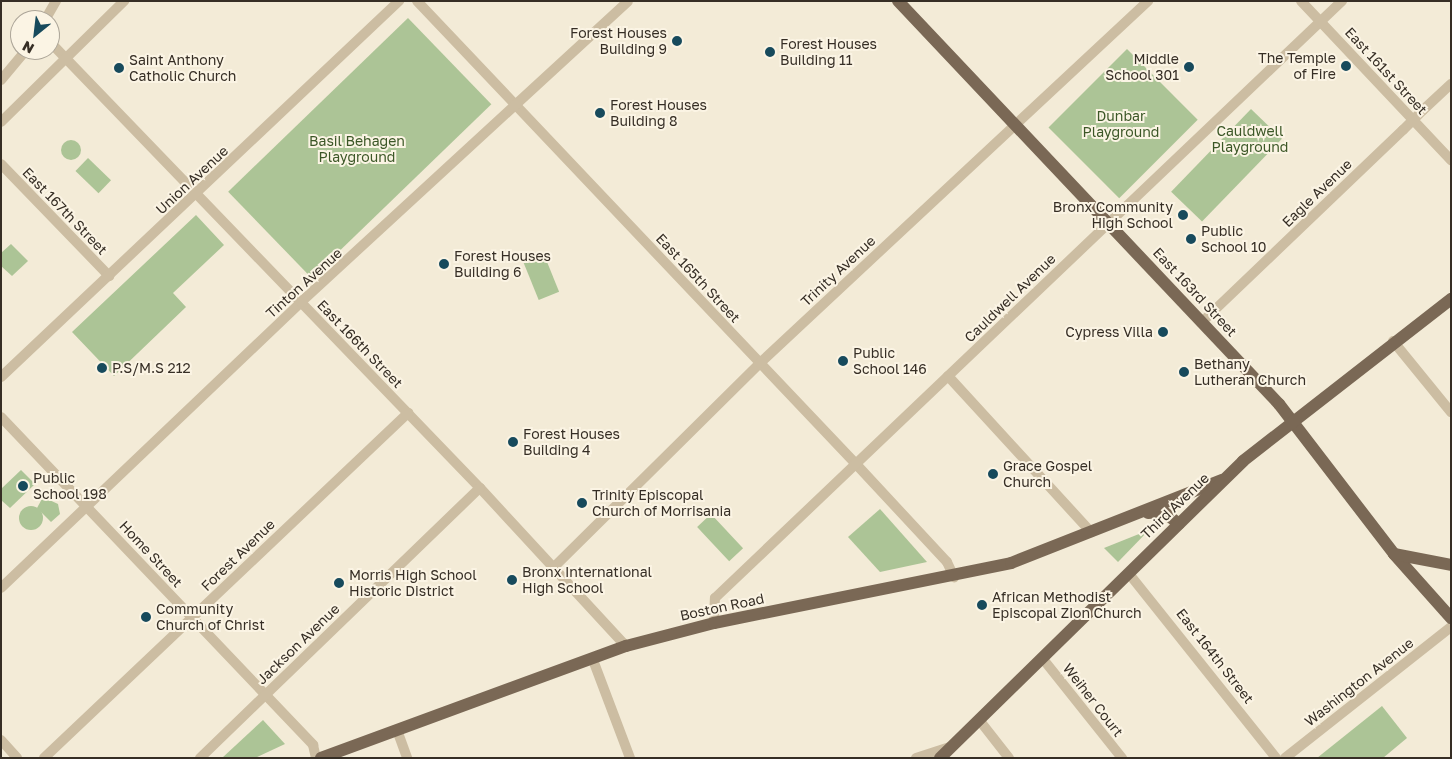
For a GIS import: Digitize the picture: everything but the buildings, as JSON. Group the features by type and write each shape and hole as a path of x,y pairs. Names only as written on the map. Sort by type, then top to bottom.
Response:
{"main road":[{"name":"East 163rd Street","path":"898,1 1292,419 1394,554 1451,618"},
{"name":"Third Avenue","path":"940,758 1130,575 1222,480 1292,419 1451,299"},
{"name":"Boston Road","path":"321,758 593,660 626,646 714,623 1011,563 1222,480"},
{"name":"Boston Road","path":"1138,514 1164,512 1179,524"},
{"path":"1394,554 1451,565"}],"street":[{"path":"1,122 124,1"},
{"name":"Union Avenue","path":"1,377 197,195 399,1"},
{"name":"East 165th Street","path":"417,1 855,463 947,562 954,576"},
{"name":"Tinton Avenue","path":"1,588 301,302 517,106 628,1"},
{"name":"Trinity Avenue","path":"553,568 760,363 1148,1"},
{"name":"East 161st Street","path":"1301,1 1451,160"},
{"name":"Cauldwell Avenue","path":"714,623 715,598 1342,1"},
{"name":"East 166th Street","path":"60,55 480,488 626,646"},
{"path":"1,80 18,60"},
{"name":"Eagle Avenue","path":"1202,322 1451,84"},
{"name":"East 167th Street","path":"1,164 109,276"},
{"path":"1393,341 1451,412"},
{"path":"948,376 1091,532"},
{"name":"Forest Avenue","path":"44,758 408,413"},
{"name":"Home Street","path":"1,418 313,745 316,758"},
{"name":"Jackson Avenue","path":"200,758 480,488"},
{"name":"East 164th Street","path":"1130,575 1276,758"},
{"name":"Washington Avenue","path":"1285,758 1451,627"},
{"name":"Weiher Court","path":"1043,658 1122,758"},
{"path":"593,660 630,758"},
{"path":"980,721 1008,758"},
{"path":"397,730 407,758"},
{"path":"1,740 17,758"},
{"path":"916,758 953,745"}],"green space":[{"name":"Basil Behagen Playground","path":"408,18 491,104 312,278 228,192"},
{"name":"Dunbar Playground","path":"1127,49 1198,120 1119,198 1049,127"},
{"name":"Cauldwell Playground","path":"1251,109 1282,139 1202,222 1171,192"},
{"path":"67,140 75,140 81,146 81,154 75,160 67,160 61,154 61,146"},
{"path":"88,158 111,180 99,193 75,171"},
{"path":"196,215 224,245 173,293 186,307 114,376 72,332"},
{"path":"11,244 28,261 12,276 1,266 1,253"},
{"path":"543,252 559,292 539,300 523,260"},
{"path":"21,470 35,484 10,508 1,500 1,489"},
{"path":"43,497 58,504 60,514 51,522 37,508"},
{"path":"31,506 39,510 43,518 39,526 31,530 23,526 19,518 23,510"},
{"path":"880,509 927,562 880,572 848,537"},
{"path":"711,514 743,548 729,561 697,527"},
{"path":"1149,530 1118,562 1104,548"},
{"path":"1382,706 1407,738 1383,758 1317,758"},
{"path":"263,720 285,744 255,758 222,758"}],"place":[{"name":"Forest Houses Building 9","path":"677,41"},
{"name":"Forest Houses Building 11","path":"770,52"},
{"name":"The Temple of Fire","path":"1346,66"},
{"name":"Middle School 301","path":"1189,67"},
{"name":"Saint Anthony Catholic Church","path":"119,68"},
{"name":"Forest Houses Building 8","path":"600,113"},
{"name":"Bronx Community High School","path":"1183,215"},
{"name":"Public School 10","path":"1191,239"},
{"name":"Forest Houses Building 6","path":"444,264"},
{"name":"Cypress Villa","path":"1163,332"},
{"name":"Public School 146","path":"843,361"},
{"name":"P.S/M.S 212","path":"102,368"},
{"name":"Bethany Lutheran Church","path":"1184,372"},
{"name":"Forest Houses Building 4","path":"513,442"},
{"name":"Grace Gospel Church","path":"993,474"},
{"name":"Public School 198","path":"23,486"},
{"name":"Trinity Episcopal Church of Morrisania","path":"582,503"},
{"name":"Bronx International High School","path":"512,580"},
{"name":"Morris High School Historic District","path":"339,583"},
{"name":"African Methodist Episcopal Zion Church","path":"982,605"},
{"name":"Community Church of Christ","path":"146,617"}]}
